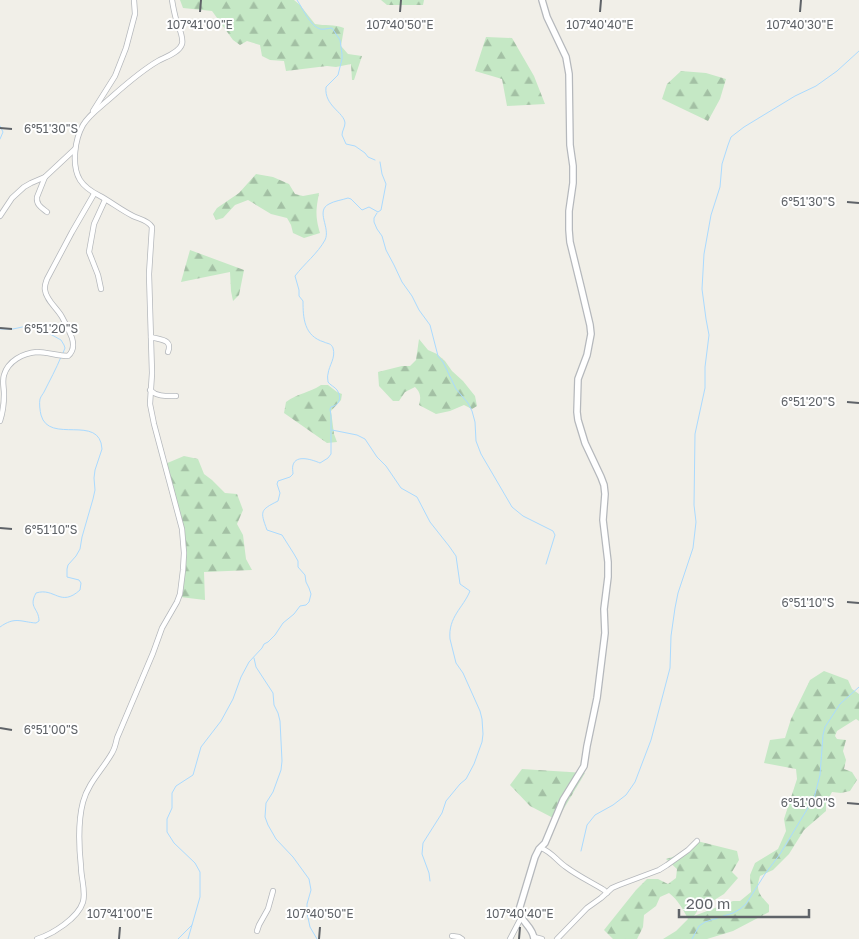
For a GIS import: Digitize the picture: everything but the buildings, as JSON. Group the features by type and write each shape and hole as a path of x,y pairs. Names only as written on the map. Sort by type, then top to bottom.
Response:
{"street":[{"path":"37,939 46,936 70,921 83,902 84,894 80,865 80,815 84,800 91,784 114,749 162,628 177,602 183,570 182,529 150,404 152,373 150,274 152,227 147,222 132,216 86,188 77,173 75,150 83,126 115,76 122,60 135,14 134,0"},
{"path":"90,116 150,65 176,52 181,47 183,42 172,0"},
{"path":"542,0 547,17 566,57 569,74 570,145 573,166 569,230 591,334 587,355 578,379 578,420 585,442 604,485 603,520 608,562 604,609 605,633 597,698 585,762 561,804 547,840 535,857 519,910 521,918 532,930 534,938 542,939"},
{"path":"0,216 12,198 24,187 44,177 75,150"},
{"path":"44,177 36,200 38,205 47,212"},
{"path":"0,421 3,412 4,373 14,361 28,353 45,352 64,356 71,354 73,343 69,329 62,316 47,297 45,285 94,194"},
{"path":"101,289 89,252 94,224 105,200"},
{"path":"151,337 167,342 170,348 168,352"},
{"path":"150,390 154,394 176,396"},
{"path":"556,939 587,908 612,888 652,873 667,865 688,850 697,840"},
{"path":"541,848 548,851 569,870 607,893"},
{"path":"257,931 268,909 273,891"},
{"path":"510,939 521,918"},
{"path":"452,936 462,939"}],"green space":[{"path":"180,0 294,0 315,24 344,28 341,46 348,54 362,56 354,80 352,80 351,64 286,71 284,61 270,60 262,56 260,45 247,41 240,45 233,40 212,11 183,8"},
{"path":"381,0 424,0 423,5 387,5"},
{"path":"486,37 512,38 534,76 545,104 507,106 502,79 475,71"},
{"path":"681,71 706,73 726,79 720,99 708,121 662,99 667,84"},
{"path":"256,174 273,177 289,184 295,194 303,196 319,193 316,213 320,233 304,238 293,233 287,218 271,214 248,200 235,205 223,218 216,220 213,214 217,208 239,193"},
{"path":"190,250 244,270 239,295 233,301 230,272 181,282"},
{"path":"419,339 428,350 437,354 445,361 463,381 475,396 477,406 472,409 464,405 436,414 419,405 420,396 415,387 405,392 399,401 393,401 379,386 378,372 410,366 416,360"},
{"path":"321,385 328,385 342,394 341,400 331,411 337,442 327,443 284,413 286,402"},
{"path":"184,456 198,459 204,474 225,493 237,494 243,510 237,524 243,535 246,559 252,570 204,572 205,600 180,597 184,544 165,464"},
{"path":"824,671 848,680 852,689 859,694 859,721 856,719 837,731 835,736 837,739 846,740 843,751 846,760 844,769 852,772 857,780 850,791 832,792 826,803 826,811 804,830 789,854 773,870 760,876 758,889 769,905 769,912 733,931 707,939 663,939 676,931 688,919 680,905 669,893 660,897 656,906 644,915 643,927 637,939 613,939 604,930 636,890 647,879 658,879 668,884 676,878 677,869 666,859 682,854 697,841 737,851 739,860 732,872 738,878 724,894 698,910 694,916 733,901 740,901 751,892 750,875 755,863 778,849 786,831 784,819 797,779 796,769 764,763 770,740 785,738 791,719 810,680"},
{"path":"522,769 585,773 557,820 530,806 510,785"}],"waterway":[{"path":"297,0 316,27 320,29 332,28 340,40 342,59 338,75 326,87 326,94 331,104 344,119 345,125 342,135 346,144 355,146 368,157 375,160"},
{"path":"581,851 587,825 595,815 626,795 635,782 651,740 670,668 671,636 675,608 693,548 696,522 694,505 695,434 705,388 705,367 709,335 702,289 704,254 711,215 720,187 722,164 728,145 731,137 744,127 795,96 816,86 837,71 859,51"},
{"path":"0,126 3,132 0,139"},
{"path":"178,939 192,925 200,897 200,872 195,863 174,843 167,832 167,819 172,808 172,793 176,786 193,775 201,747 221,721 249,662 264,644 275,635 283,623 300,606 306,605 309,602 311,594 305,575 298,567 298,561 282,535 267,530 263,519 265,509 278,501 280,493 278,481 293,474 295,462 305,459 320,463 331,454 330,409 338,403 340,398 337,390 328,382 328,375 334,355 333,348 330,344 312,335 306,326 303,314 303,301 299,296 295,276 325,240 326,230 323,215 325,207 336,201 348,198 362,210 369,207 378,212 381,210 386,184 380,162"},
{"path":"377,213 374,222 382,236 386,250 402,282 430,325 438,356 443,362 456,389 472,411 475,422 476,441 481,454 512,507 523,516 553,531 555,535 546,564"},
{"path":"0,329 27,326 41,329 61,340 65,348 63,353"},
{"path":"0,627 14,621 36,623 39,621 33,605 36,593 43,592 67,597 80,590 81,583 79,580 67,577 67,569 80,549 95,490 95,470 102,449 99,438 93,433 84,430 54,428 46,424 41,415 40,399 61,357"},
{"path":"332,430 357,435 365,439 401,488 417,497 430,522 456,556 460,584 470,591 451,625 450,639 456,663 463,673 480,711 483,734 482,742 466,779 446,801 442,813 423,843 422,854 430,881"},
{"path":"254,658 256,667 273,693 274,705 280,721 281,770 273,792 266,803 265,817 276,839 293,857 309,879 311,890 307,904 307,913 310,927 317,939"},
{"path":"692,939 699,926 705,922 733,913 746,904 780,854 814,798 820,775 825,727 840,704 859,687"},
{"path":"188,939 192,925"}]}
